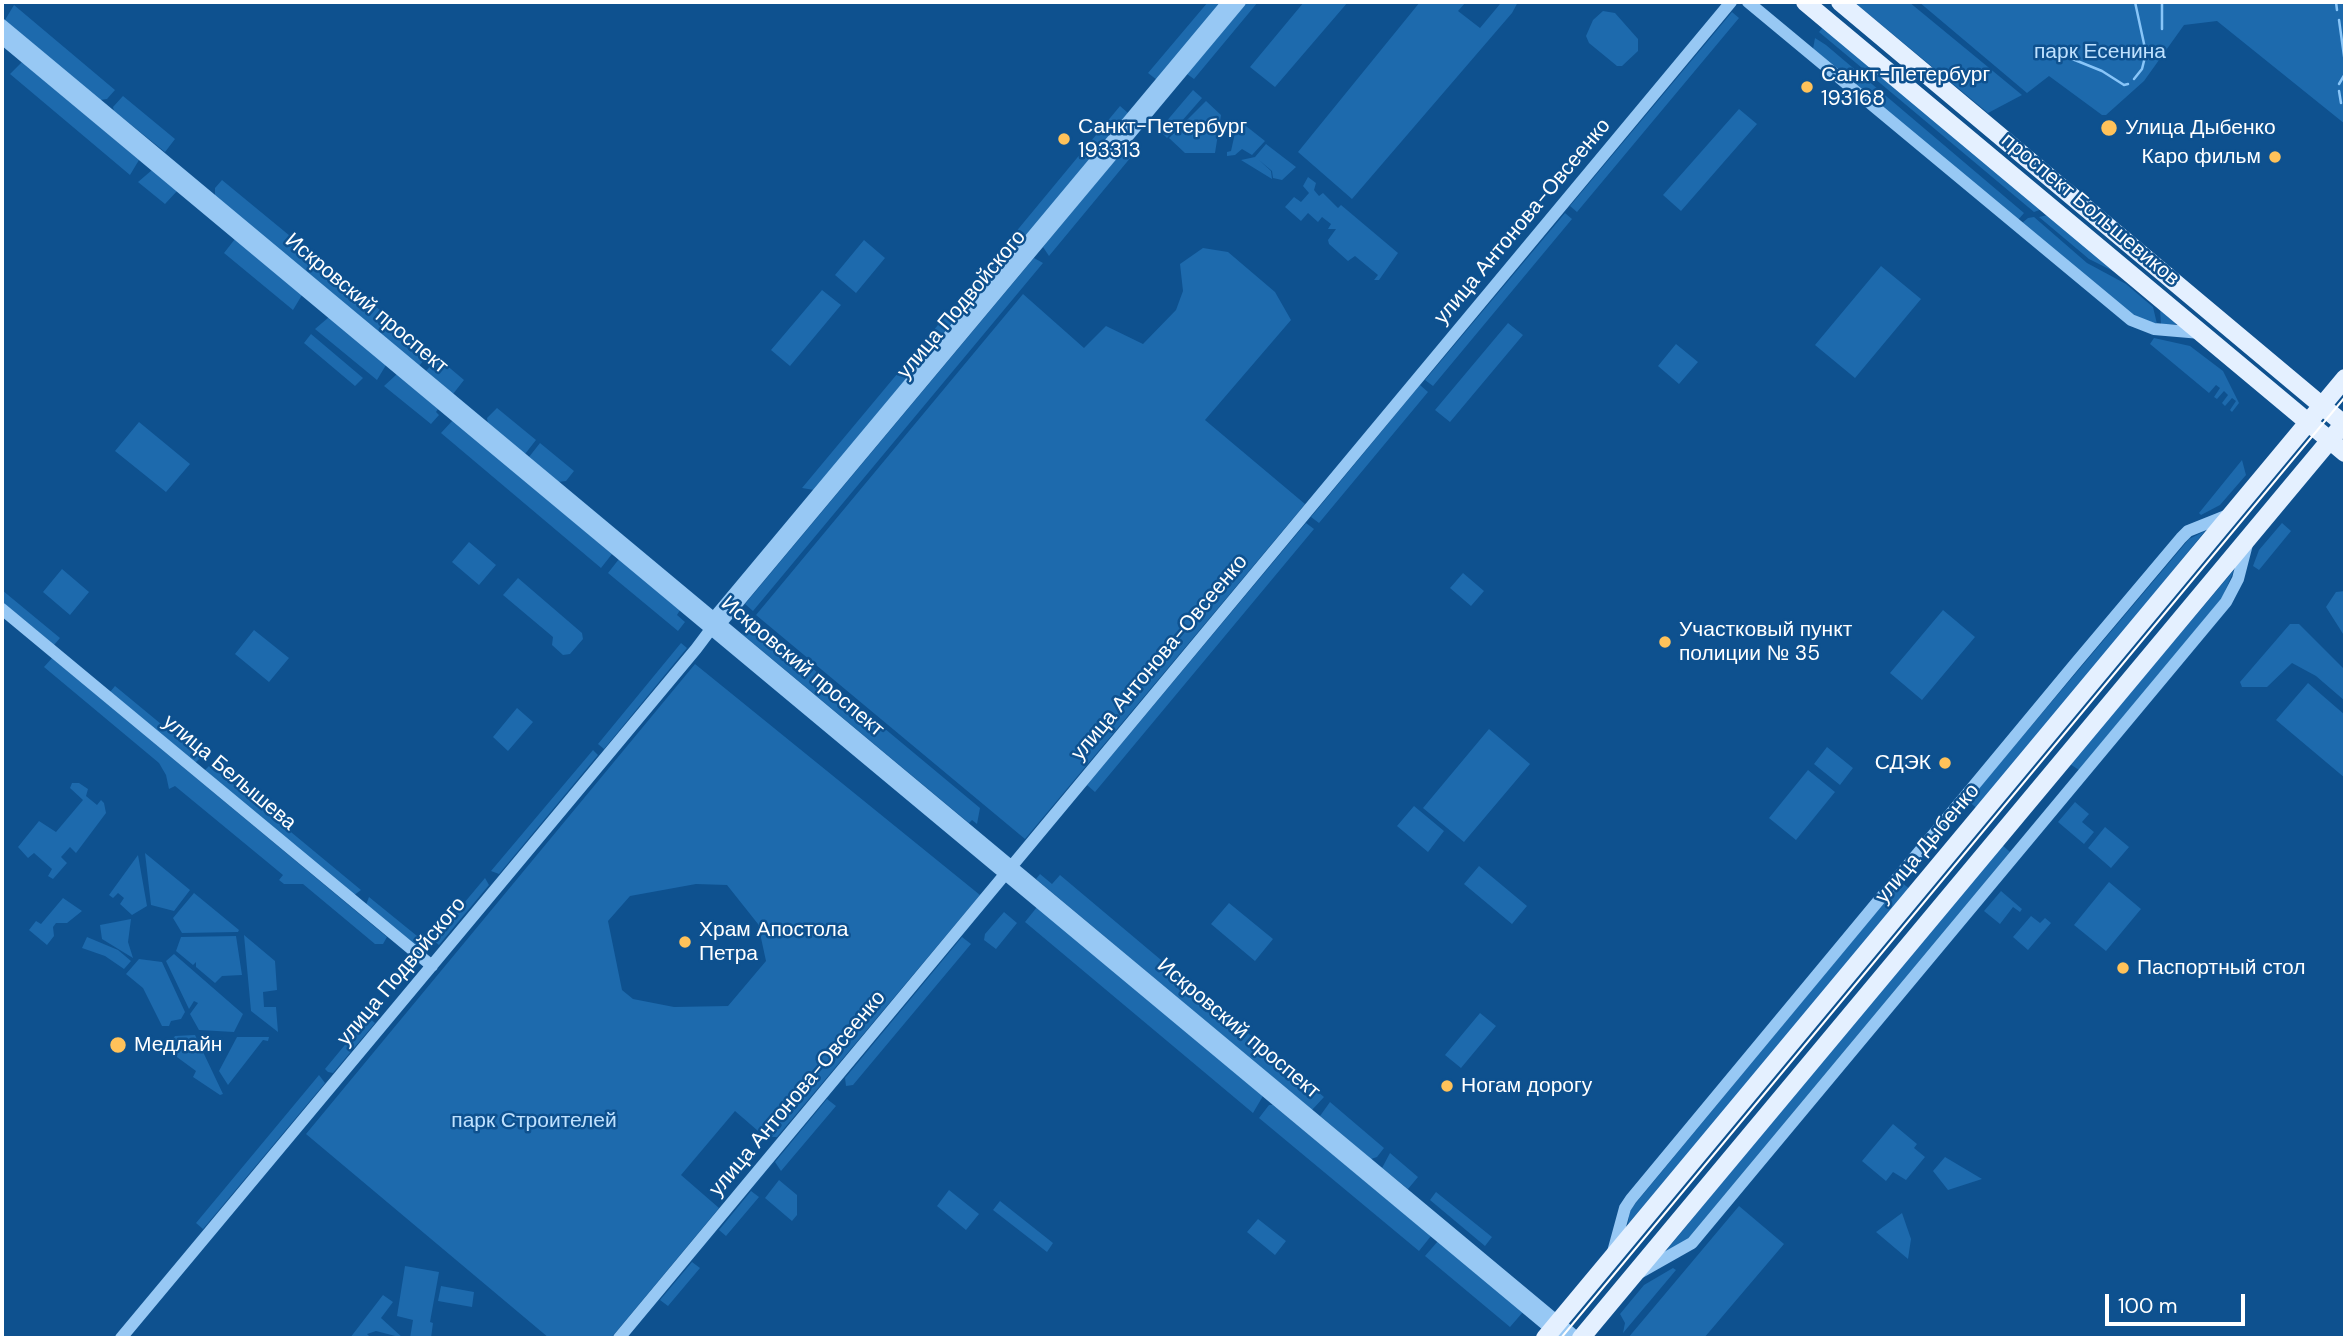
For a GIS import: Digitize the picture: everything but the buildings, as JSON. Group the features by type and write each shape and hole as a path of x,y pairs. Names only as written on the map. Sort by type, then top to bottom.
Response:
{"main road":[{"name":"проспект Большевиков","path":"1805,2 2345,453"},
{"name":"проспект Большевиков","path":"1840,2 2345,423"},
{"name":"улица Дыбенко","path":"1554,1332 1612,1256 2345,378"},
{"path":"1579,1338 2345,423"}],"street":[{"name":"улица Подвойского","path":"121,1338 432,966 1228,2"},
{"name":"улица Подвойского","path":"715,624 1240,2"},
{"name":"улица Антонова-Овсеенко","path":"620,1338 1731,2"},
{"path":"1748,2 2132,320 2154,329 2201,333"},
{"name":"Искровский проспект","path":"2,25 1009,870 1554,1332 1579,1338"},
{"name":"Искровский проспект","path":"2,38 715,624"},
{"path":"1612,1256 1625,1208 1631,1199 2074,665 2181,538 2189,531 2231,514"},
{"name":"улица Белышева","path":"2,609 432,966"}],"green space":[{"path":"1208,2 1222,2 1157,80 1148,73"},
{"path":"1247,2 1258,2 1194,79 1187,74"},
{"path":"1304,2 1348,2 1275,87 1250,67"},
{"path":"1420,2 1466,2 1458,11 1480,28 1499,2 1518,2 1512,13 1352,199 1298,152"},
{"path":"1854,2 1909,2 2022,95 1988,113"},
{"name":"парк Есенина","path":"1919,2 2345,2 2345,124 2217,21 2184,25 2144,81 2106,115 2102,115 2049,76 2027,93"},
{"path":"14,5 115,90 107,99 100,100 5,20"},
{"path":"1603,11 1615,13 1638,39 1638,51 1622,66 1617,66 1589,43 1586,36 1593,20"},
{"path":"1732,12 1739,18 1577,212 1570,206"},
{"path":"1825,25 2045,208 2034,212 1819,32"},
{"path":"1815,38 2024,213 2018,220 1813,49"},
{"path":"22,62 139,160 130,175 10,74"},
{"path":"1193,90 1202,98 1167,138 1159,130"},
{"path":"123,96 175,139 165,152 114,111 113,107"},
{"path":"1206,101 1221,115 1215,153 1185,153 1169,138"},
{"path":"1120,106 1128,113 1013,252 1005,245"},
{"path":"1739,109 1757,124 1681,211 1663,195"},
{"path":"1238,124 1246,126 1265,141 1252,155 1242,149 1235,155 1227,156 1227,152 1231,151 1235,133 1231,129"},
{"path":"1266,144 1296,167 1282,180 1273,178 1272,171 1259,160 1271,171 1272,179 1241,160 1255,157"},
{"path":"1126,147 1136,151 1049,256 1043,247"},
{"path":"152,170 177,191 165,204 138,182"},
{"path":"1308,177 1316,183 1314,190 1319,196 1323,193 1338,208 1341,205 1398,253 1379,280 1374,280 1378,275 1355,256 1348,261 1329,244 1328,240 1336,229 1328,229 1331,224 1322,217 1318,222 1308,213 1301,221 1285,207 1294,197 1301,202 1309,193 1303,186"},
{"path":"222,180 431,352 419,366 215,196 215,188"},
{"path":"1565,213 1572,219 1433,386 1425,380"},
{"path":"2052,214 2156,305 2115,272 2089,259 2039,217"},
{"path":"2034,217 2087,263 2126,284 2153,307 2157,324 2133,316 2022,223"},
{"path":"235,239 302,295 293,310 224,253"},
{"path":"864,240 885,258 856,293 835,275"},
{"path":"1203,248 1228,252 1275,292 1291,320 1205,420 1305,504 1025,839 756,615 1023,294 1084,348 1106,326 1143,344 1176,310 1183,291 1180,264"},
{"path":"998,253 1006,259 814,490 802,488"},
{"path":"1034,258 1043,263 753,611 745,604"},
{"path":"1881,266 1921,299 1855,378 1815,345"},
{"path":"822,290 841,305 790,366 771,350"},
{"path":"2160,308 2178,324 2161,325"},
{"path":"329,317 386,365 377,380 315,329"},
{"path":"1508,323 1523,335 1450,422 1435,410"},
{"path":"311,334 363,378 355,386 304,343"},
{"path":"2154,338 2190,346 2223,371 2239,403 2232,412 2230,410 2236,401 2232,398 2225,406 2222,403 2228,395 2224,391 2217,399 2214,397 2220,388 2216,385 2209,393 2150,344"},
{"path":"1676,344 1698,362 1679,384 1658,366"},
{"path":"438,358 464,380 453,394 426,371"},
{"path":"397,374 438,409 436,412 439,415 431,424 384,386"},
{"path":"1420,385 1428,392 1319,523 1311,517"},
{"path":"497,408 536,440 525,454 488,424 487,418"},
{"path":"453,420 612,554 601,568 441,433"},
{"path":"139,422 190,464 166,492 115,451"},
{"path":"540,443 574,471 566,481 558,482 529,457"},
{"path":"2242,460 2246,475 2220,505 2201,515 2199,513"},
{"path":"1306,523 1314,529 1095,792 1087,785"},
{"path":"2282,523 2291,531 2259,570 2253,566 2259,550"},
{"path":"2205,531 1979,810 1968,801 2189,539"},
{"path":"469,542 496,565 479,585 452,562"},
{"path":"619,559 680,610 677,615 685,622 678,631 608,573"},
{"path":"62,569 89,592 70,615 43,592"},
{"path":"2234,570 2222,598 2079,770 2070,764"},
{"path":"1463,573 1484,591 1471,606 1450,588"},
{"path":"518,578 582,633 583,639 570,654 563,655 552,645 553,637 503,595"},
{"path":"2,590 60,638 54,645 2,602"},
{"path":"2345,591 2345,637 2326,607 2336,592"},
{"path":"1943,610 1975,637 1922,700 1890,673"},
{"path":"752,618 980,808 977,824 972,820 969,823 742,634"},
{"path":"2290,624 2299,624 2345,670 2345,701 2316,676 2292,663 2267,687 2242,687 2240,682"},
{"path":"254,630 289,658 269,682 235,654"},
{"path":"681,643 687,648 604,749 598,744"},
{"path":"52,658 387,937 383,944 375,944 303,884 284,884 279,880 283,875 175,786 169,789 166,775 159,763 44,667"},
{"name":"парк Строителей","path":"695,664 980,895 777,1137 765,1137 735,1111 681,1175 719,1208 611,1338 549,1338 306,1134","holes":["696,884 727,885 758,924 766,961 728,1006 674,1007 633,999 622,990 608,921 630,896"]},
{"path":"2308,683 2345,715 2345,778 2276,720"},
{"path":"115,686 201,757 195,763 110,692"},
{"path":"517,708 533,722 508,751 493,737"},
{"path":"1489,729 1530,764 1464,842 1423,808"},
{"path":"1827,747 1853,768 1840,785 1814,764"},
{"path":"593,750 598,755 499,874 491,871"},
{"path":"210,765 361,890 353,896 204,771"},
{"path":"1808,770 1835,792 1796,840 1769,818"},
{"path":"72,783 79,783 88,789 86,796 97,805 101,800 106,813 76,853 70,847 61,857 67,863 53,879 48,876 52,869 34,853 28,858 18,847 39,821 56,832 83,800 70,788"},
{"path":"2075,802 2089,814 2082,822 2094,832 2084,844 2058,822"},
{"path":"1414,806 1444,831 1428,852 1397,826"},
{"path":"2105,827 2129,847 2111,868 2088,848"},
{"path":"2000,843 2010,852 1686,1241 1665,1252"},
{"path":"145,853 190,890 174,911 151,905"},
{"path":"138,855 147,906 132,915 120,904 124,898 118,893 113,898 109,895"},
{"path":"1479,866 1527,906 1512,924 1464,884"},
{"path":"1040,874 1052,884 1060,875 1324,1097 1312,1110 1036,879"},
{"path":"485,878 489,885 439,945 433,940"},
{"path":"1901,882 1911,890 1628,1224 1630,1210"},
{"path":"2109,882 2141,909 2106,951 2074,925"},
{"path":"2001,891 2022,909 2020,912 2013,907 2000,924 1984,911"},
{"path":"194,893 239,930 238,932 182,933 173,918"},
{"path":"369,897 422,940 417,947 366,905"},
{"path":"63,898 82,911 67,923 56,923 53,927 54,936 47,945 29,930 36,921 41,924"},
{"path":"1229,903 1273,939 1255,961 1211,924"},
{"path":"1037,907 1263,1096 1253,1113 1025,922"},
{"path":"1004,912 1017,923 996,949 984,940 985,934"},
{"path":"2031,916 2040,923 2045,918 2051,923 2028,950 2013,937"},
{"path":"131,919 128,942 133,958 102,939 100,925"},
{"path":"244,935 275,961 277,990 263,992 264,1007 276,1007 278,1032 251,1011"},
{"path":"236,936 242,975 222,976 215,983 196,967 196,962 193,965 176,951 181,937"},
{"path":"87,937 118,950 131,961 124,969 105,956 82,948"},
{"path":"962,937 971,944 853,1085 846,1086 845,1078"},
{"path":"174,954 243,1014 234,1032 199,1030 190,1014 198,1003 194,1001 189,1009 166,961"},
{"path":"139,959 162,962 185,1012 181,1019 171,1021 169,1026 162,1026 143,988 126,974"},
{"path":"1480,1013 1496,1026 1461,1068 1445,1055"},
{"path":"368,1017 375,1023 333,1073 328,1072 325,1069"},
{"path":"195,1035 223,1094 220,1095 193,1077 196,1071 166,1049 175,1036"},
{"path":"237,1037 269,1037 268,1041 263,1040 228,1085 219,1071"},
{"path":"319,1075 325,1083 203,1229 196,1223"},
{"path":"827,1099 836,1106 781,1171 775,1162"},
{"path":"1330,1102 1384,1148 1377,1157 1371,1159 1320,1116"},
{"path":"1269,1105 1273,1105 1431,1236 1419,1251 1259,1118"},
{"path":"1893,1124 1917,1144 1914,1148 1925,1157 1906,1180 1893,1172 1886,1181 1862,1161"},
{"path":"1390,1153 1418,1177 1408,1189 1382,1168"},
{"path":"1945,1157 1982,1179 1948,1190 1933,1171"},
{"path":"779,1180 797,1195 797,1215 792,1221 765,1198"},
{"path":"949,1190 979,1214 966,1230 937,1206"},
{"path":"751,1191 759,1197 726,1236 719,1230"},
{"path":"1436,1192 1492,1237 1485,1246 1430,1200"},
{"path":"1000,1201 1053,1243 1047,1252 993,1210"},
{"path":"1739,1206 1784,1244 1704,1338 1628,1338"},
{"path":"1902,1213 1911,1239 1908,1259 1876,1232"},
{"path":"1258,1219 1286,1241 1275,1255 1247,1232"},
{"path":"1438,1241 1523,1312 1510,1327 1425,1256"},
{"path":"692,1262 700,1268 668,1306 660,1300"},
{"path":"405,1266 439,1272 430,1322 433,1323 431,1338 410,1338 413,1320 397,1316"},
{"path":"1673,1268 1676,1270 1623,1333 1625,1323 1620,1314 1644,1285"},
{"path":"441,1286 474,1292 472,1307 438,1301"},
{"path":"383,1295 393,1302 381,1318 403,1338 376,1331 367,1334 371,1338 350,1338"}],"waterway":[{"path":"2134,79 2142,69 2146,53 2135,2"},
{"path":"2162,2 2162,29"},
{"path":"2336,2 2337,10"},
{"path":"2339,20 2345,63"},
{"path":"2055,52 2102,71 2124,85 2128,84"},
{"path":"2339,84 2345,74"},
{"path":"2339,91 2341,103"}],"tram line":[{"path":"1561,1338 2345,397"}],"place":[{"name":"Санкт-Петербург 193168","path":"1807,87"},
{"name":"Улица Дыбенко","path":"2109,128"},
{"name":"Санкт-Петербург 193313","path":"1064,139"},
{"name":"Каро фильм","path":"2275,157"},
{"name":"Участковый пункт полиции № 35","path":"1665,642"},
{"name":"СДЭК","path":"1945,763"},
{"name":"Храм Апостола Петра","path":"685,942"},
{"name":"Паспортный стол","path":"2123,968"},
{"name":"Медлайн","path":"118,1045"},
{"name":"Ногам дорогу","path":"1447,1086"}]}
